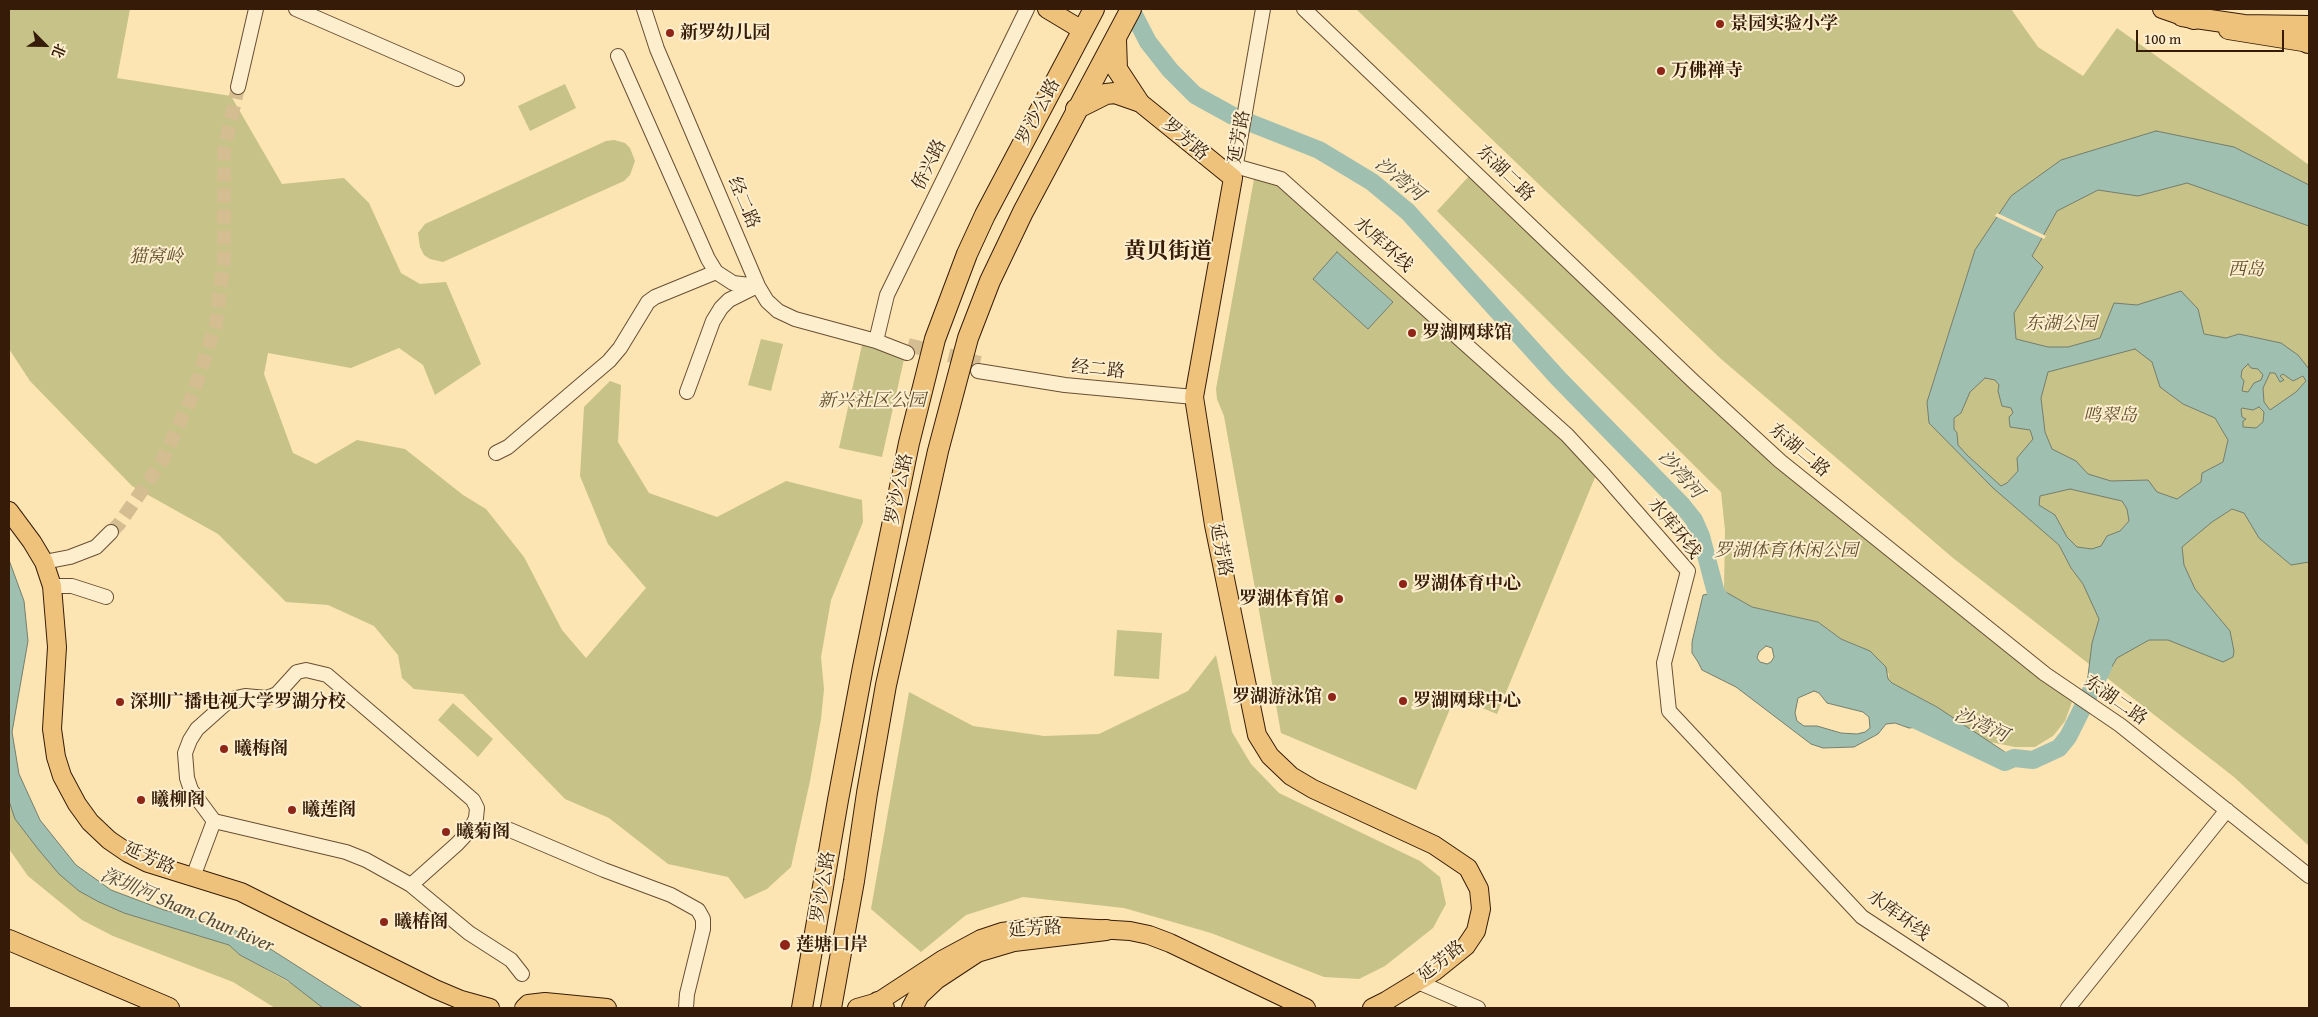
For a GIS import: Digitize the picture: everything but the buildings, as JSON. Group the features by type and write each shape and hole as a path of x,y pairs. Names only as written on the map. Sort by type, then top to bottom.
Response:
{"highway":[{"name":"罗沙公路","path":"832,1000 886,685 951,397 968,338 990,281 1023,212 1130,9"},
{"path":"2225,9 2263,18 2309,36"},
{"path":"2182,16 2309,36"},
{"name":"罗沙公路","path":"804,999 863,667 909,443 935,340 949,298 982,223 1088,19"},
{"path":"1116,36 1117,69 1138,101"},
{"path":"1076,109 1106,94 1115,93 1138,101"},
{"path":"912,1008 919,995 936,979 978,952 1014,941 1106,930"},
{"path":"9,940 169,1008"}],"main road":[{"path":"1047,9 1088,19"},
{"path":"2162,9 2182,16"},
{"name":"罗芳路","path":"1138,101 1234,172"},
{"name":"延芳路","path":"1234,172 1194,397 1214,525 1257,735 1270,756 1290,776 1313,789 1434,845 1468,868 1479,889 1481,908 1476,931 1466,946 1450,960 1418,982 1372,1008"},
{"name":"延芳路","path":"9,511 44,562 52,586 57,647 52,729 56,757 62,776 77,804 90,822 109,840 148,863 227,887 256,898 435,989 460,1000 490,1008"},
{"name":"延芳路","path":"857,1008 881,1005 958,950 981,939 1002,932 1048,926 1130,931 1170,943 1306,1008"},
{"path":"524,1008 528,1004 544,1002 607,1008"}],"street":[{"path":"238,87 256,9"},
{"path":"296,9 457,79"},
{"name":"经二路","path":"644,9 657,49 758,286 767,301 778,311 787,315 908,349"},
{"name":"侨兴路","path":"876,341 887,295 1027,9"},
{"name":"延芳路","path":"1234,172 1263,9"},
{"name":"东湖二路","path":"1304,9 1693,381 1780,461 2062,686 2111,718 2309,876"},
{"path":"618,56 708,259 716,272 732,283 758,286"},
{"name":"水库环线","path":"1234,172 1281,178 1567,435 1605,476 1688,571 1664,663 1669,711 1862,917 2001,1008"},
{"path":"496,453 508,447 609,362 620,348 648,302 655,297 716,272"},
{"path":"687,392 713,321 721,308 729,300 758,286"},
{"name":"经二路","path":"979,367 1000,373 1065,385 1194,397"},
{"path":"44,562 70,557 96,547 111,532"},
{"path":"52,586 72,586 106,597"},
{"path":"411,885 471,829 476,818 477,808 473,800 326,675 316,671 306,670 298,672 277,694 267,698 245,696 236,698 226,704 197,730 190,740 185,753 187,778 191,790 214,822 346,852 366,860 411,885 470,933 510,960 522,974"},
{"path":"2068,1008 2227,810"},
{"path":"193,877 214,822"},
{"path":"510,830 604,870 671,895 698,910 703,919 703,930 687,994 686,1008"},
{"path":"1418,982 1478,1008"}],"green space":[{"name":"猫窝岭","path":"9,9 130,9 117,78 231,96 282,184 344,178 369,203 401,273 420,284 446,282 481,364 435,395 423,365 399,348 351,368 268,353 264,374 293,453 316,464 357,440 405,449 463,495 486,509 524,557 562,630 586,658 646,588 608,544 580,476 584,407 610,381 621,385 618,442 649,493 717,517 786,481 862,500 863,522 831,600 821,657 824,689 821,719 810,781 791,867 767,889 745,899 728,877 668,864 609,818 565,799 463,694 414,689 402,678 398,655 374,626 328,605 286,602 218,534 132,486 30,381 9,349"},
{"name":"东湖公园","path":"1356,9 2011,9 2038,47 2083,76 2117,28 2309,165 2309,846 2234,777 1953,558 1720,358"},
{"path":"565,84 576,108 530,131 518,106"},
{"path":"614,140 625,143 630,148 635,161 630,175 624,181 443,262 430,259 424,255 420,247 418,233 425,224 606,141"},
{"name":"罗湖体育中心","path":"1256,168 1284,175 1598,470 1497,714 1455,697 1416,790 1281,733 1224,416 1217,399 1216,389"},
{"name":"罗湖体育休闲公园","path":"1470,175 1772,462 2072,702 2065,721 2053,736 2035,747 2015,747 1990,742 1969,731 1937,707 1892,683 1888,679 1889,674 1858,646 1841,639 1818,622 1752,607 1724,591 1725,530 1721,492 1437,211"},
{"path":"761,339 783,344 771,391 748,385"},
{"name":"新兴社区公园","path":"862,345 905,355 882,457 839,448"},
{"path":"1117,630 1162,633 1159,679 1114,676"},
{"path":"1216,655 1232,732 1251,764 1279,793 1420,861 1440,877 1446,904 1433,928 1385,966 1359,979 1324,977 1211,933 1124,908 1023,897 966,915 921,952 871,909 909,692 973,726 1044,736 1099,734 1188,691"},
{"path":"453,703 493,739 478,757 438,720"},
{"path":"9,801 120,911 229,945 240,955 292,984 329,1008 275,1008 233,982 113,936 82,920 28,876 9,849"}],"shaded area":[{"path":"2156,131 2234,147 2309,185 2309,226 2187,183 2138,196 2098,190 2057,211 2032,256 2043,267 2014,313 2016,339 2048,347 2068,347 2100,338 2114,303 2137,305 2181,291 2198,309 2204,334 2226,338 2239,334 2281,343 2298,355 2309,369 2309,562 2291,565 2259,538 2244,513 2232,509 2212,522 2182,547 2184,565 2195,589 2230,631 2234,651 2233,657 2223,662 2168,640 2149,640 2117,658 2098,690 2087,684 2092,643 2099,619 2083,584 2071,568 2059,545 1993,488 1929,423 1927,402 1975,250 2011,196 2061,160","holes":["2135,349 2152,362 2160,387 2183,404 2215,418 2228,440 2223,462 2202,473 2201,482 2177,499 2157,492 2148,480 2111,481 2088,474 2076,461 2052,449 2045,432 2041,398 2048,372","2248,364 2251,368 2258,369 2263,375 2261,380 2254,383 2248,392 2242,391 2244,381 2241,377 2242,370","2270,373 2275,373 2280,382 2284,380 2280,376 2283,374 2293,381 2303,376 2306,381 2296,392 2270,410 2264,402 2263,388","1985,378 1995,380 1999,385 1998,391 2002,406 2011,408 2013,413 2009,417 2010,427 2030,430 2033,439 2017,458 2018,471 2007,483 2001,486 1958,445 1957,433 1954,429 1954,418 1961,413 1970,392","2259,407 2264,412 2263,422 2256,428 2243,427 2243,421 2246,419 2242,417 2242,408 2253,410","2070,489 2122,501 2127,509 2129,521 2120,531 2107,536 2101,546 2092,549 2077,547 2067,537 2055,515 2039,505 2040,496"]},
{"path":"1337,252 1393,302 1368,329 1313,279"},
{"path":"9,560 24,601 28,641 12,732 19,774 40,820 76,865 111,890 164,910 206,920 250,936 363,1008 323,1008 287,980 240,955 229,945 124,913 99,902 79,891 59,874 38,849 15,819 9,801"},
{"path":"1724,591 1752,607 1818,622 1841,639 1870,651 1886,667 1888,679 1892,683 1937,707 2014,758 1986,754 1928,726 1909,728 1895,723 1886,724 1878,734 1854,747 1823,748 1811,744 1736,687 1702,670 1692,653 1692,642 1703,595","holes":["1766,646 1772,648 1774,657 1767,664 1760,662 1757,658 1759,652","1814,691 1819,693 1827,703 1863,712 1869,717 1870,728 1865,732 1857,734 1841,733 1817,726 1804,726 1797,721 1795,713 1798,698"]}],"pier":[{"path":"1997,213 2046,236 2044,239 1995,216"}],"waterway":[{"name":"沙湾河","path":"1131,9 1148,42 1170,70 1195,95 1233,116 1319,150 1372,182 1408,212 1558,378 1682,505 1694,520 1701,536 1716,593 1730,612"},
{"name":"沙湾河","path":"1908,716 2005,762 2014,758 2033,760 2059,748 2068,737 2103,667"}],"tunnel":[{"path":"111,532 119,524 162,461 193,394 216,324 224,258 224,151 238,87"},
{"path":"908,345 980,363"}],"place":[{"name":"景园实验小学","path":"1720,24"},
{"name":"新罗幼儿园","path":"670,33"},
{"name":"万佛禅寺","path":"1661,71"},
{"name":"罗湖网球馆","path":"1412,333"},
{"name":"罗湖体育中心","path":"1403,584"},
{"name":"罗湖体育馆","path":"1339,599"},
{"name":"罗湖游泳馆","path":"1332,697"},
{"name":"罗湖网球中心","path":"1403,701"},
{"name":"深圳广播电视大学罗湖分校","path":"120,702"},
{"name":"曦梅阁","path":"224,749"},
{"name":"曦柳阁","path":"141,800"},
{"name":"曦莲阁","path":"292,810"},
{"name":"曦菊阁","path":"446,832"},
{"name":"曦椿阁","path":"384,922"},
{"name":"莲塘口岸","path":"785,945"}],"district":[{"name":"黄贝街道","path":"1168,252"}],"park label":[{"name":"西岛","path":"2246,270"},
{"name":"鸣翠岛","path":"2110,416"}],"water label":[{"name":"深圳河 Sham Chun River","path":"187,911"}]}
